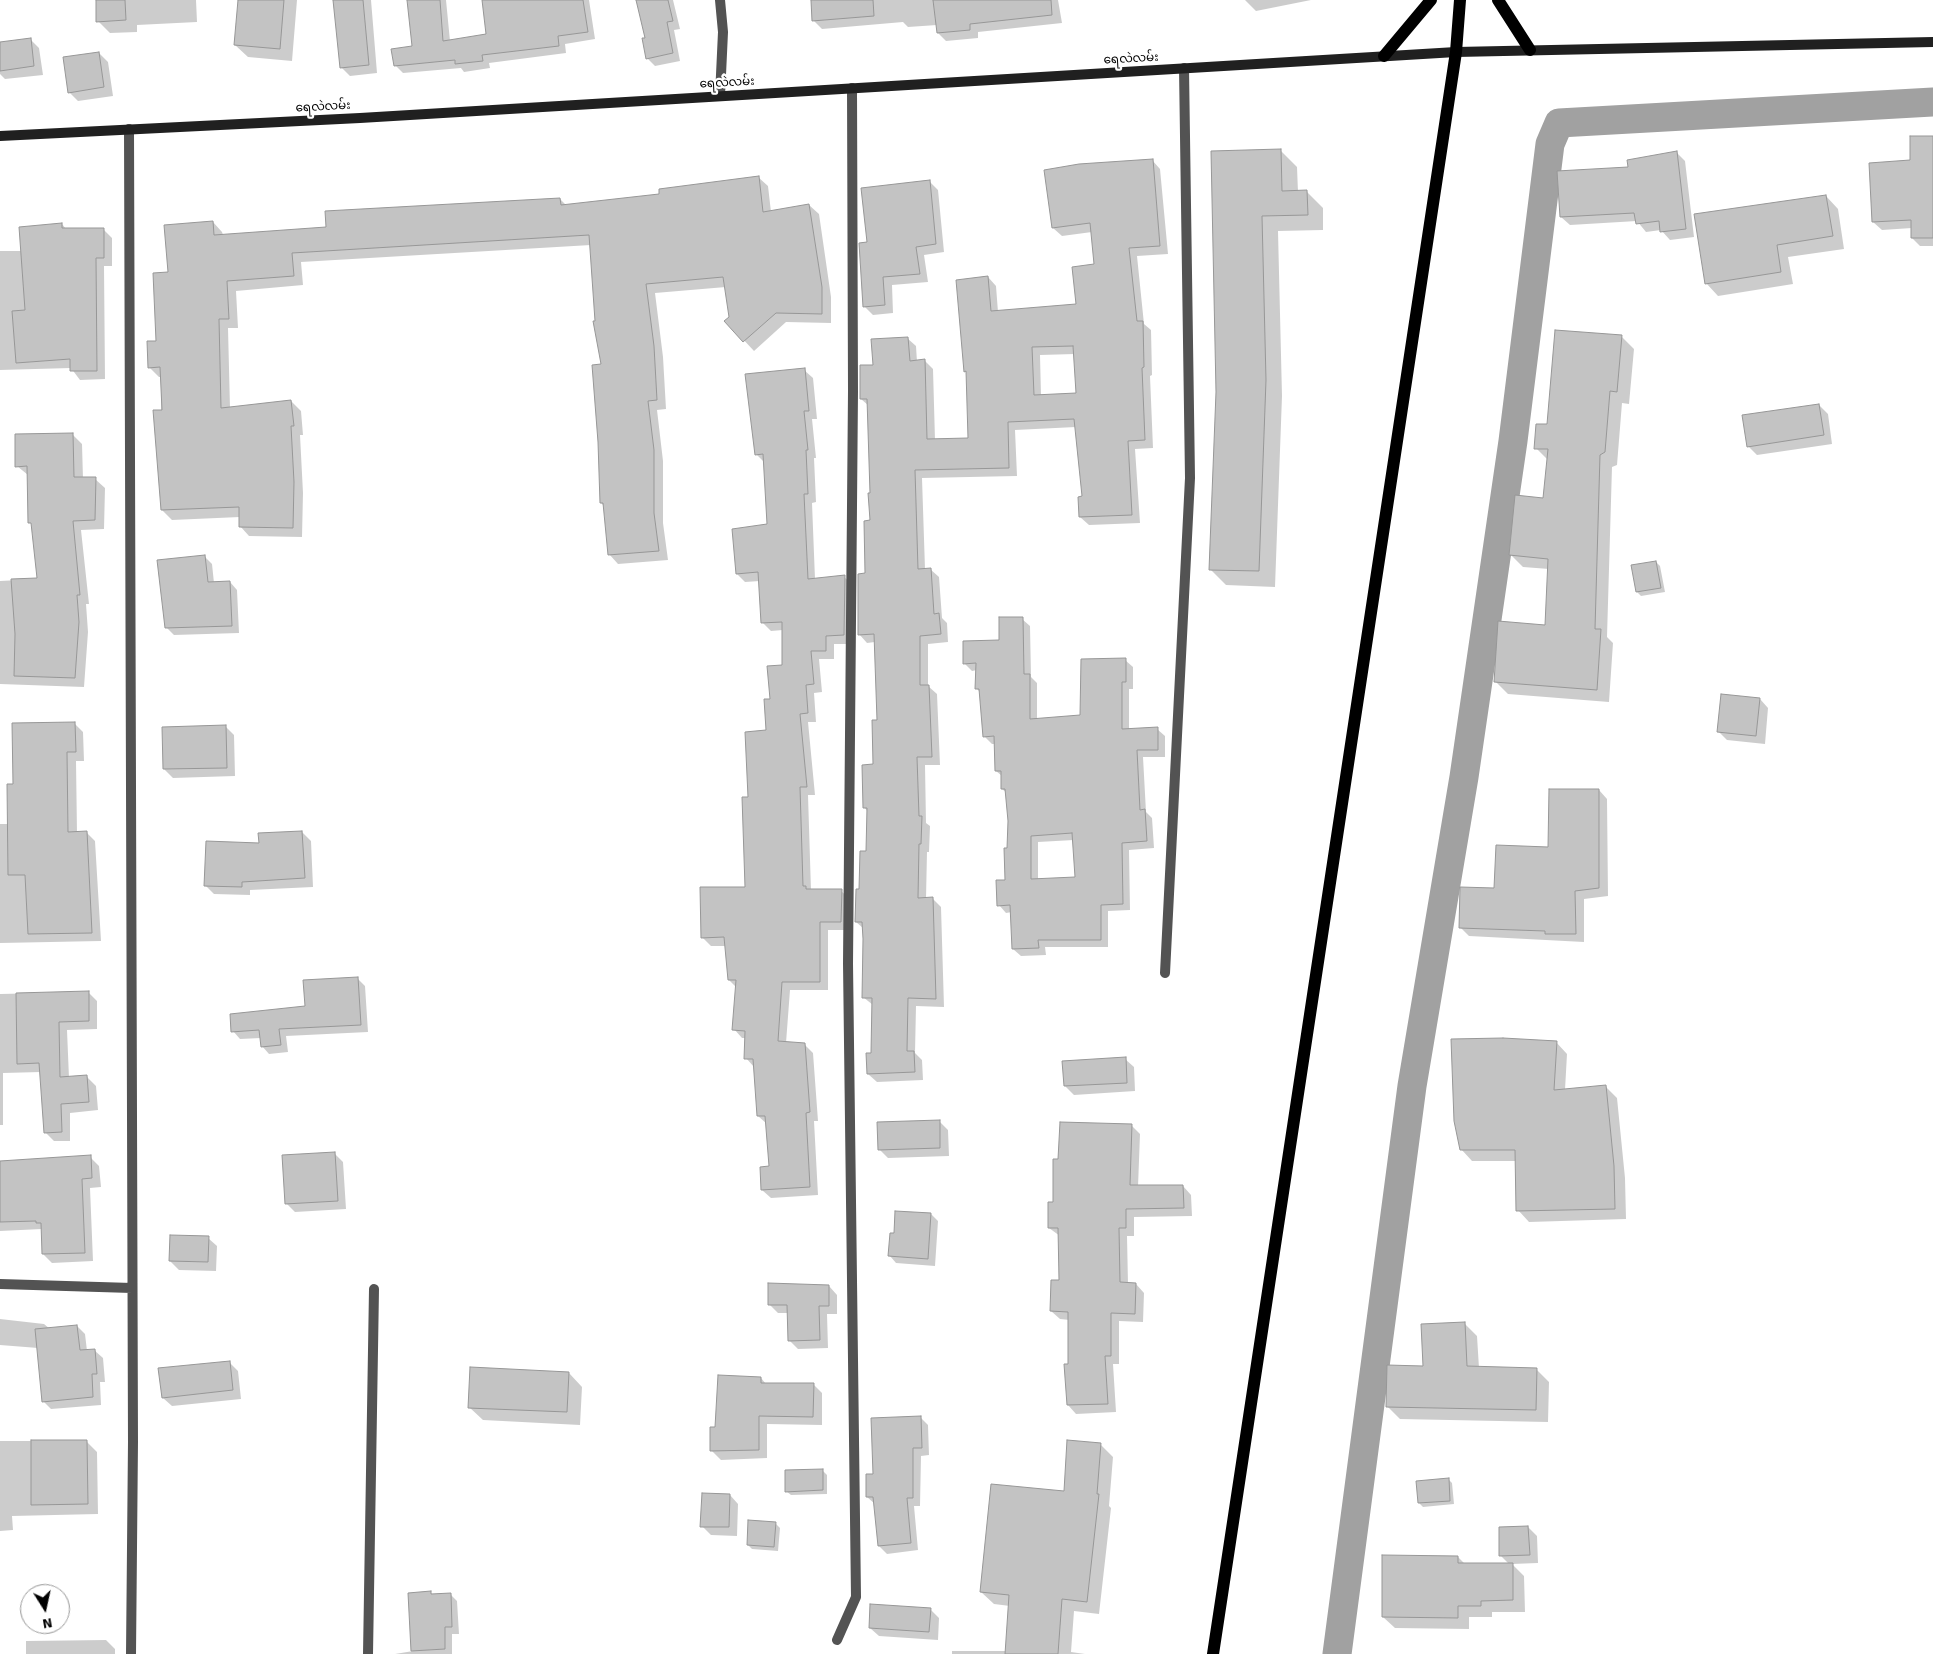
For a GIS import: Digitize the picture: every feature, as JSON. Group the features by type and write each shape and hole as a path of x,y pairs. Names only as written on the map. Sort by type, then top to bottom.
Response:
{"main road":[{"path":"1384,56 1431,0"},
{"path":"1213,1654 1456,52 1460,0"},
{"path":"1498,0 1530,50"},
{"name":"ရေလဲလမ်း","path":"0,136 360,118 1456,52 1933,42"}],"street":[{"path":"720,0 722,32 720,96"},
{"path":"1165,973 1190,478 1184,68"},
{"path":"837,1640 856,1597 848,963 853,400 852,88"},
{"path":"129,129 131,1654"},
{"path":"0,1284 132,1288"},
{"path":"368,1654 374,1289"}],"building":[{"path":"96,0 125,0 126,20 96,22"},
{"path":"238,0 284,0 280,49 234,45"},
{"path":"333,0 363,0 369,65 340,68"},
{"path":"407,0 440,0 443,41 486,34 482,0 583,0 588,32 558,36 559,46 482,55 483,61 455,64 455,60 394,66 391,49 412,46"},
{"path":"636,0 668,0 673,21 667,22 673,53 646,59 642,38 645,38"},
{"path":"811,0 873,0 874,16 812,21"},
{"path":"933,0 1051,0 1052,15 970,24 970,30 937,33"},
{"path":"31,38 34,66 0,71 0,42"},
{"path":"99,52 104,87 68,93 63,57"},
{"path":"1910,136 1933,136 1933,238 1911,238 1911,220 1872,222 1869,163 1910,160"},
{"path":"1281,149 1282,191 1307,190 1308,215 1262,216 1266,380 1259,571 1209,570 1216,392 1211,151"},
{"path":"1677,151 1686,229 1660,232 1659,221 1636,224 1634,213 1560,217 1557,171 1628,167 1627,160"},
{"path":"1153,159 1160,246 1129,248 1137,321 1143,321 1144,367 1142,368 1145,440 1128,441 1132,515 1079,517 1078,497 1082,496 1074,419 1008,422 1009,468 915,470 918,569 931,568 934,614 939,613 941,634 920,636 920,685 929,685 932,757 917,757 919,816 922,816 921,844 919,844 918,898 933,897 936,999 908,998 907,1051 914,1051 915,1072 867,1074 866,1053 871,1053 872,998 862,998 862,922 855,922 856,889 859,889 860,851 866,851 867,808 863,808 862,765 873,764 872,720 877,720 874,634 858,635 858,574 865,573 864,521 870,520 867,399 860,399 860,365 873,365 871,339 908,337 910,361 925,359 927,439 968,438 966,371 964,372 956,280 988,276 991,311 1076,304 1072,267 1094,264 1090,223 1052,228 1044,170 1079,164","holes":["1073,346 1076,393 1034,395 1032,347"]},
{"path":"759,176 763,212 809,204 822,287 822,314 776,313 743,342 724,321 729,317 723,277 646,284 654,346 657,400 648,401 654,450 654,513 659,551 608,555 603,503 600,503 598,442 592,365 601,364 593,321 595,321 589,235 292,253 294,276 227,281 229,319 219,319 221,408 291,400 294,426 291,426 294,482 293,528 239,527 239,507 161,510 153,410 162,410 160,367 148,368 147,341 156,341 153,273 168,272 164,225 213,221 214,235 326,227 325,211 560,198 561,205 659,194 659,189"},
{"path":"930,180 936,244 916,247 920,274 883,277 885,305 863,307 859,243 867,242 861,188"},
{"path":"1826,195 1833,236 1777,245 1781,272 1705,284 1694,214"},
{"path":"62,223 62,228 104,228 104,258 96,258 97,371 70,371 70,359 16,363 12,311 25,310 19,227"},
{"path":"1555,330 1622,335 1617,392 1610,391 1605,452 1600,455 1595,629 1601,629 1597,690 1494,682 1498,621 1545,625 1548,559 1509,555 1515,495 1543,498 1548,449 1534,449 1536,424 1547,424"},
{"path":"805,368 809,411 804,411 808,450 806,450 808,494 804,494 808,579 845,575 844,635 826,636 826,651 811,651 814,684 806,685 808,713 800,714 807,787 800,787 803,886 806,886 806,889 842,889 841,922 820,922 820,982 782,982 778,1041 805,1043 810,1112 806,1113 810,1187 761,1190 760,1167 769,1166 765,1116 757,1116 753,1059 744,1059 745,1031 732,1030 736,980 728,980 724,937 701,938 700,887 745,887 742,797 748,797 745,732 766,730 764,699 770,699 767,666 782,665 782,622 761,623 758,572 736,574 732,529 767,524 763,454 755,455 745,374"},
{"path":"1819,404 1824,435 1747,447 1742,415"},
{"path":"73,433 74,477 96,477 95,520 73,521 80,595 77,595 79,622 75,678 14,676 15,634 11,579 37,578 31,523 28,523 27,466 15,467 15,434"},
{"path":"205,555 208,582 230,581 232,626 165,628 157,560"},
{"path":"1656,561 1661,588 1636,592 1631,565"},
{"path":"999,617 1023,617 1024,674 1030,674 1030,719 1080,715 1081,659 1126,658 1126,682 1122,682 1122,729 1158,727 1158,750 1137,750 1140,810 1145,809 1147,841 1122,843 1123,904 1101,905 1101,940 1038,940 1039,948 1012,949 1010,905 997,906 996,880 1005,880 1004,848 1007,848 1008,821 1005,789 1001,789 1001,771 995,771 994,736 983,737 979,689 975,689 976,663 963,664 963,641 999,640","holes":["1072,833 1075,877 1031,879 1031,836"]},
{"path":"1721,694 1760,698 1756,736 1717,732"},
{"path":"75,722 76,752 67,752 68,832 87,831 92,933 28,934 25,875 8,875 7,784 13,784 12,723"},
{"path":"226,725 227,768 163,769 162,727"},
{"path":"1549,789 1599,789 1599,888 1575,891 1576,934 1545,934 1545,931 1459,928 1460,887 1494,888 1496,845 1548,847"},
{"path":"302,831 305,878 242,882 242,887 204,886 206,841 259,843 258,833"},
{"path":"358,977 361,1025 279,1029 281,1045 261,1047 259,1030 231,1032 230,1014 305,1006 303,980"},
{"path":"89,991 89,1021 59,1022 60,1077 87,1075 89,1102 61,1104 62,1132 44,1133 39,1063 17,1064 16,993"},
{"path":"1503,1038 1557,1041 1554,1090 1606,1085 1614,1166 1615,1209 1516,1211 1515,1150 1460,1150 1454,1121 1451,1039"},
{"path":"1126,1057 1127,1083 1064,1086 1062,1061"},
{"path":"940,1120 940,1148 878,1150 877,1122"},
{"path":"1060,1122 1132,1124 1130,1185 1183,1185 1184,1208 1126,1209 1126,1228 1119,1228 1120,1282 1136,1283 1135,1314 1111,1313 1111,1356 1105,1356 1108,1404 1067,1405 1064,1364 1068,1364 1068,1312 1050,1311 1051,1280 1059,1280 1058,1228 1048,1228 1048,1202 1053,1202 1053,1159 1058,1159"},
{"path":"335,1152 338,1201 285,1204 282,1155"},
{"path":"91,1155 92,1178 82,1179 85,1253 42,1254 41,1223 36,1223 36,1221 0,1222 0,1161"},
{"path":"895,1211 931,1213 928,1259 888,1256 890,1233 894,1233"},
{"path":"170,1235 209,1236 208,1262 169,1261"},
{"path":"768,1283 829,1285 829,1306 819,1306 820,1340 788,1341 787,1305 768,1305"},
{"path":"1465,1322 1467,1366 1537,1368 1536,1410 1386,1407 1387,1365 1423,1366 1421,1324"},
{"path":"77,1325 80,1350 95,1349 97,1374 92,1374 93,1397 42,1402 35,1329"},
{"path":"230,1361 233,1390 162,1398 158,1368"},
{"path":"470,1367 569,1372 567,1412 468,1408"},
{"path":"718,1375 761,1377 761,1383 814,1383 813,1417 759,1416 759,1450 710,1451 710,1427 715,1427"},
{"path":"921,1416 922,1448 913,1448 913,1498 907,1498 911,1543 878,1546 873,1497 866,1497 866,1474 873,1474 871,1418"},
{"path":"31,1440 87,1440 88,1504 31,1505"},
{"path":"1067,1440 1101,1443 1097,1494 1099,1494 1087,1602 1062,1599 1058,1654 1005,1654 1009,1595 980,1592 991,1484 1064,1491"},
{"path":"823,1469 823,1490 785,1492 785,1470"},
{"path":"1449,1478 1450,1501 1418,1503 1416,1481"},
{"path":"702,1493 730,1494 729,1527 700,1527"},
{"path":"748,1520 776,1522 774,1547 747,1545"},
{"path":"1528,1526 1530,1555 1499,1556 1499,1527"},
{"path":"1382,1555 1458,1556 1458,1563 1513,1563 1513,1600 1481,1601 1481,1606 1458,1606 1458,1618 1382,1617"},
{"path":"431,1591 431,1594 451,1593 452,1627 445,1627 445,1649 411,1651 408,1593"},
{"path":"870,1604 931,1608 929,1632 869,1628"}],"waterway":[{"path":"1337,1654 1412,1086 1464,777 1513,441 1550,144 1559,123 1933,102"}]}
